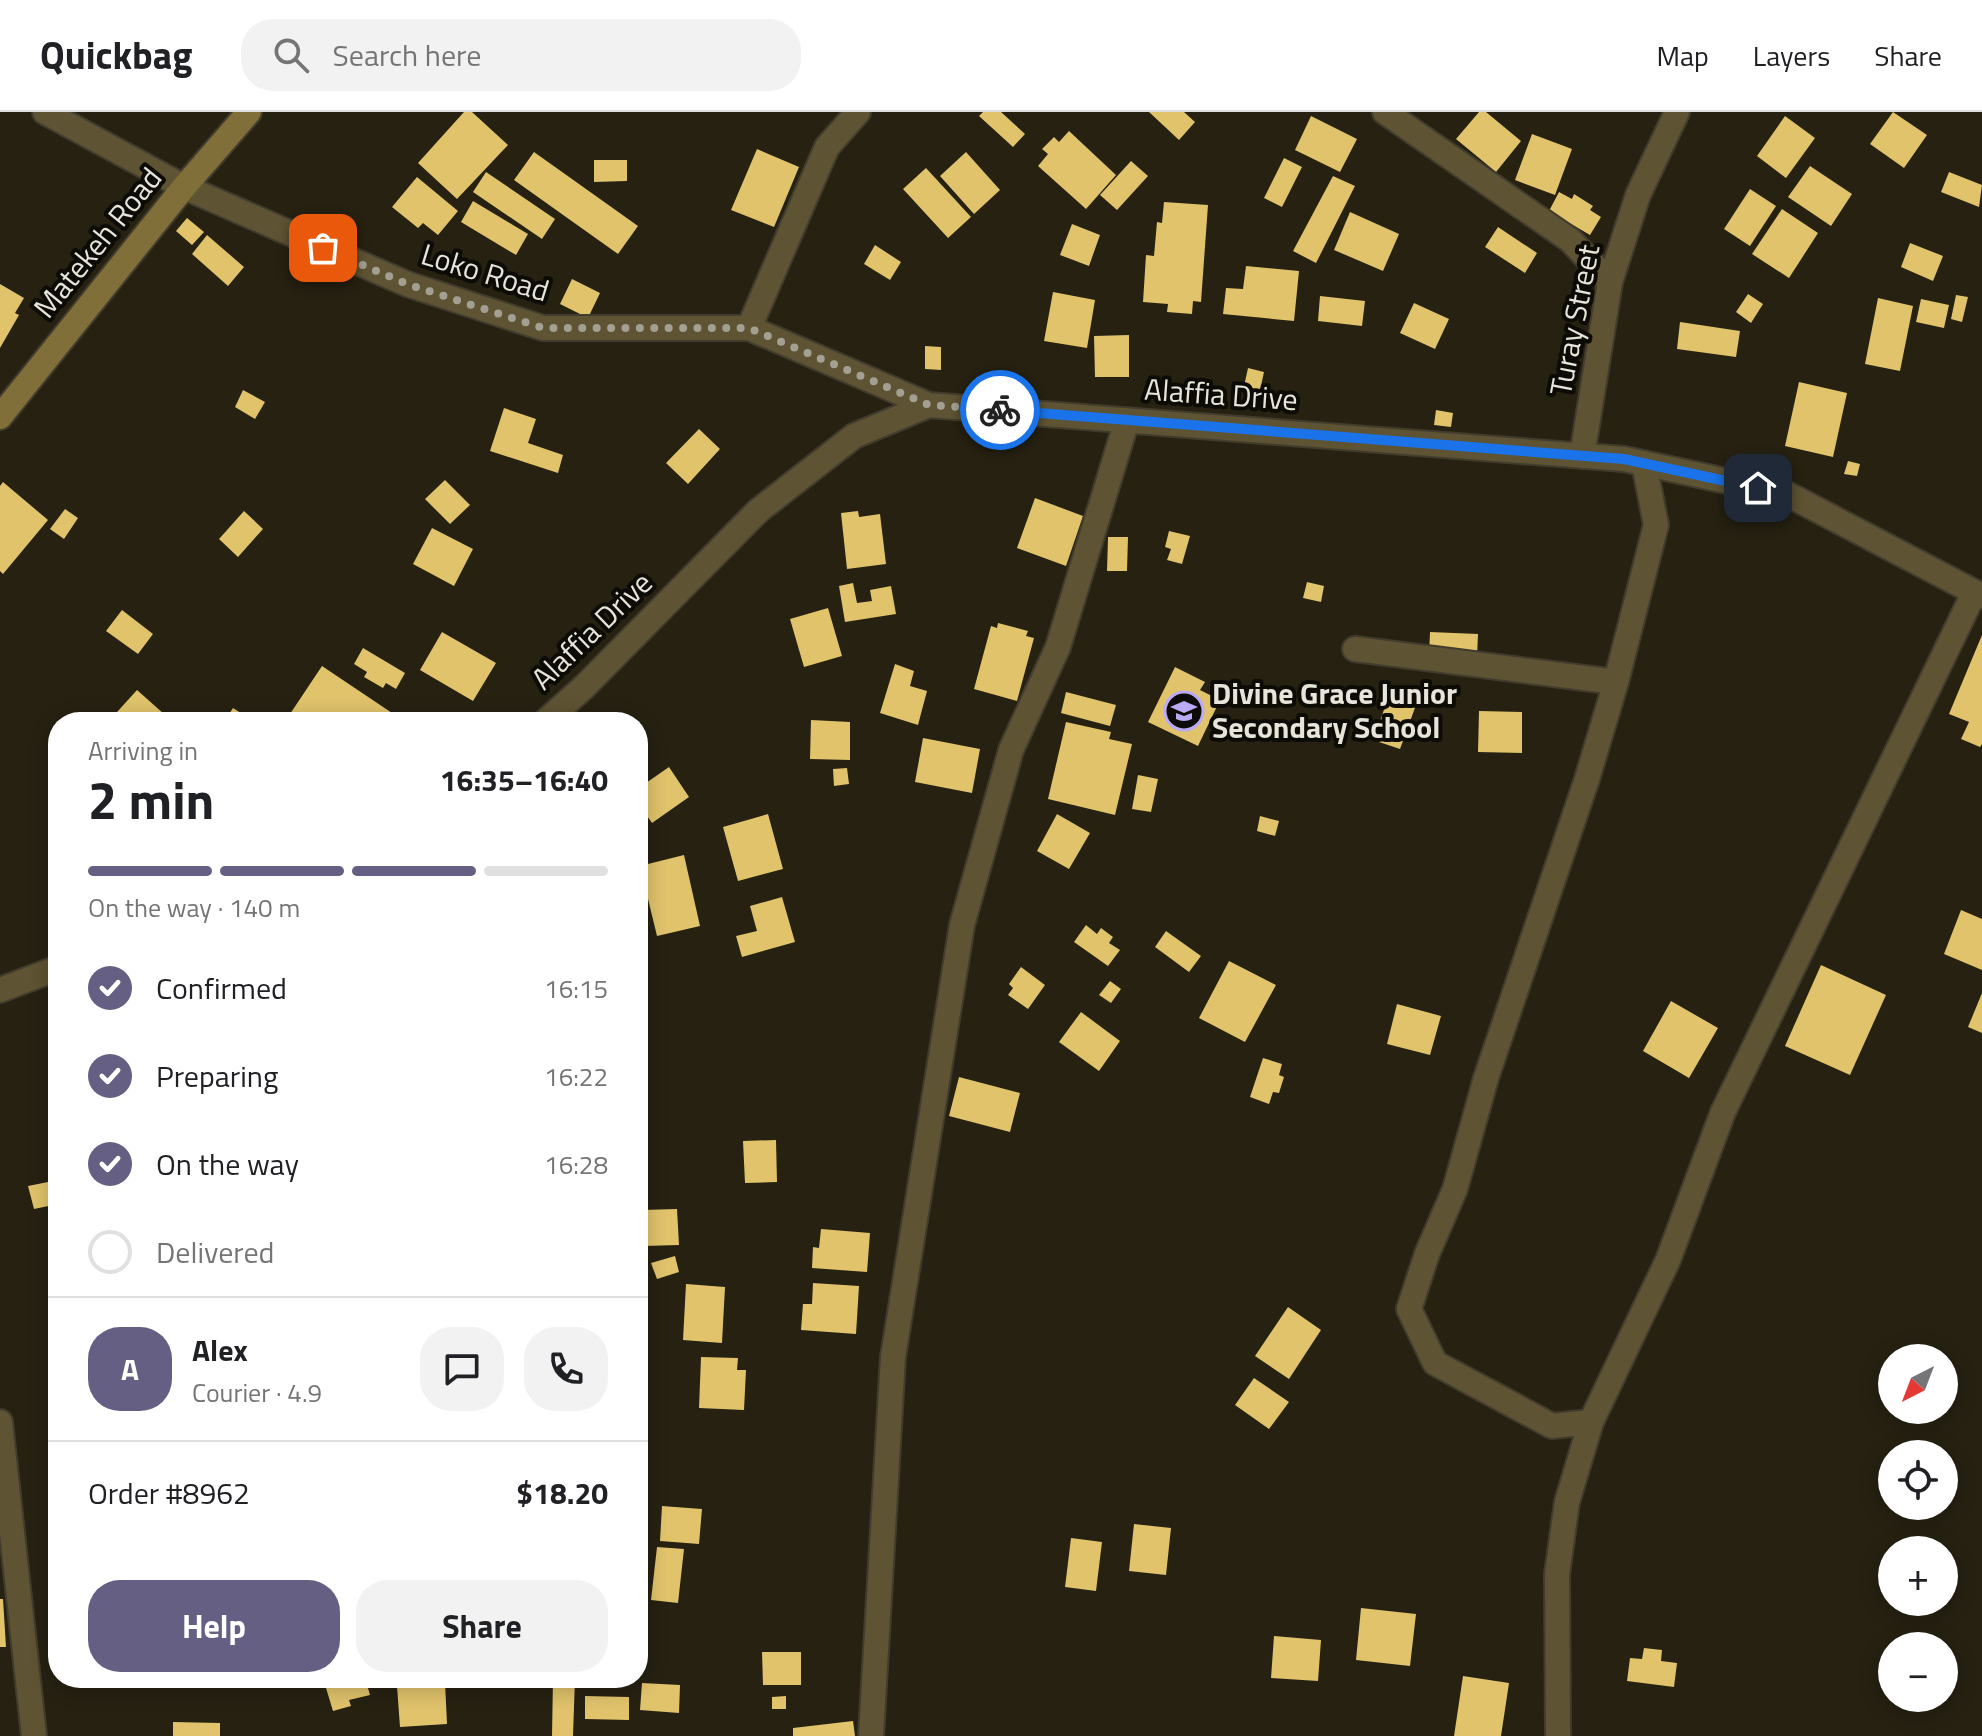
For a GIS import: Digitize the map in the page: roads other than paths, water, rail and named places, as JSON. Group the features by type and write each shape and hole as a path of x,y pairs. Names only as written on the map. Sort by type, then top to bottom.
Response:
{"street":[{"name":"Loko Road","path":"45,112 184,187 407,284 543,328 749,328 929,405"},
{"name":"Matekeh Road","path":"3,409 249,112"},
{"path":"749,328 827,147 858,112"},
{"path":"1385,112 1570,240 1610,282"},
{"name":"Turay Street","path":"1582,456 1610,282 1638,195 1677,112"},
{"name":"Alaffia Drive","path":"556,712 758,511 854,436 929,405 1624,459 1787,494 1978,595"},
{"path":"871,1736 893,1357 962,925 1011,750 1058,647 1127,420"},
{"path":"1591,1422 1552,1426 1435,1363 1409,1309 1427,1254 1455,1189 1486,1078 1587,779 1616,682 1656,525 1644,463"},
{"path":"1558,1736 1557,1574 1567,1502 1591,1422 1668,1260 1723,1112 1978,595"},
{"path":"1355,649 1616,682"},
{"path":"0,990 48,972"},
{"path":"0,1422 34,1736"}],"place":[{"name":"Divine Grace Junior Secondary School","path":"1184,711"}]}
